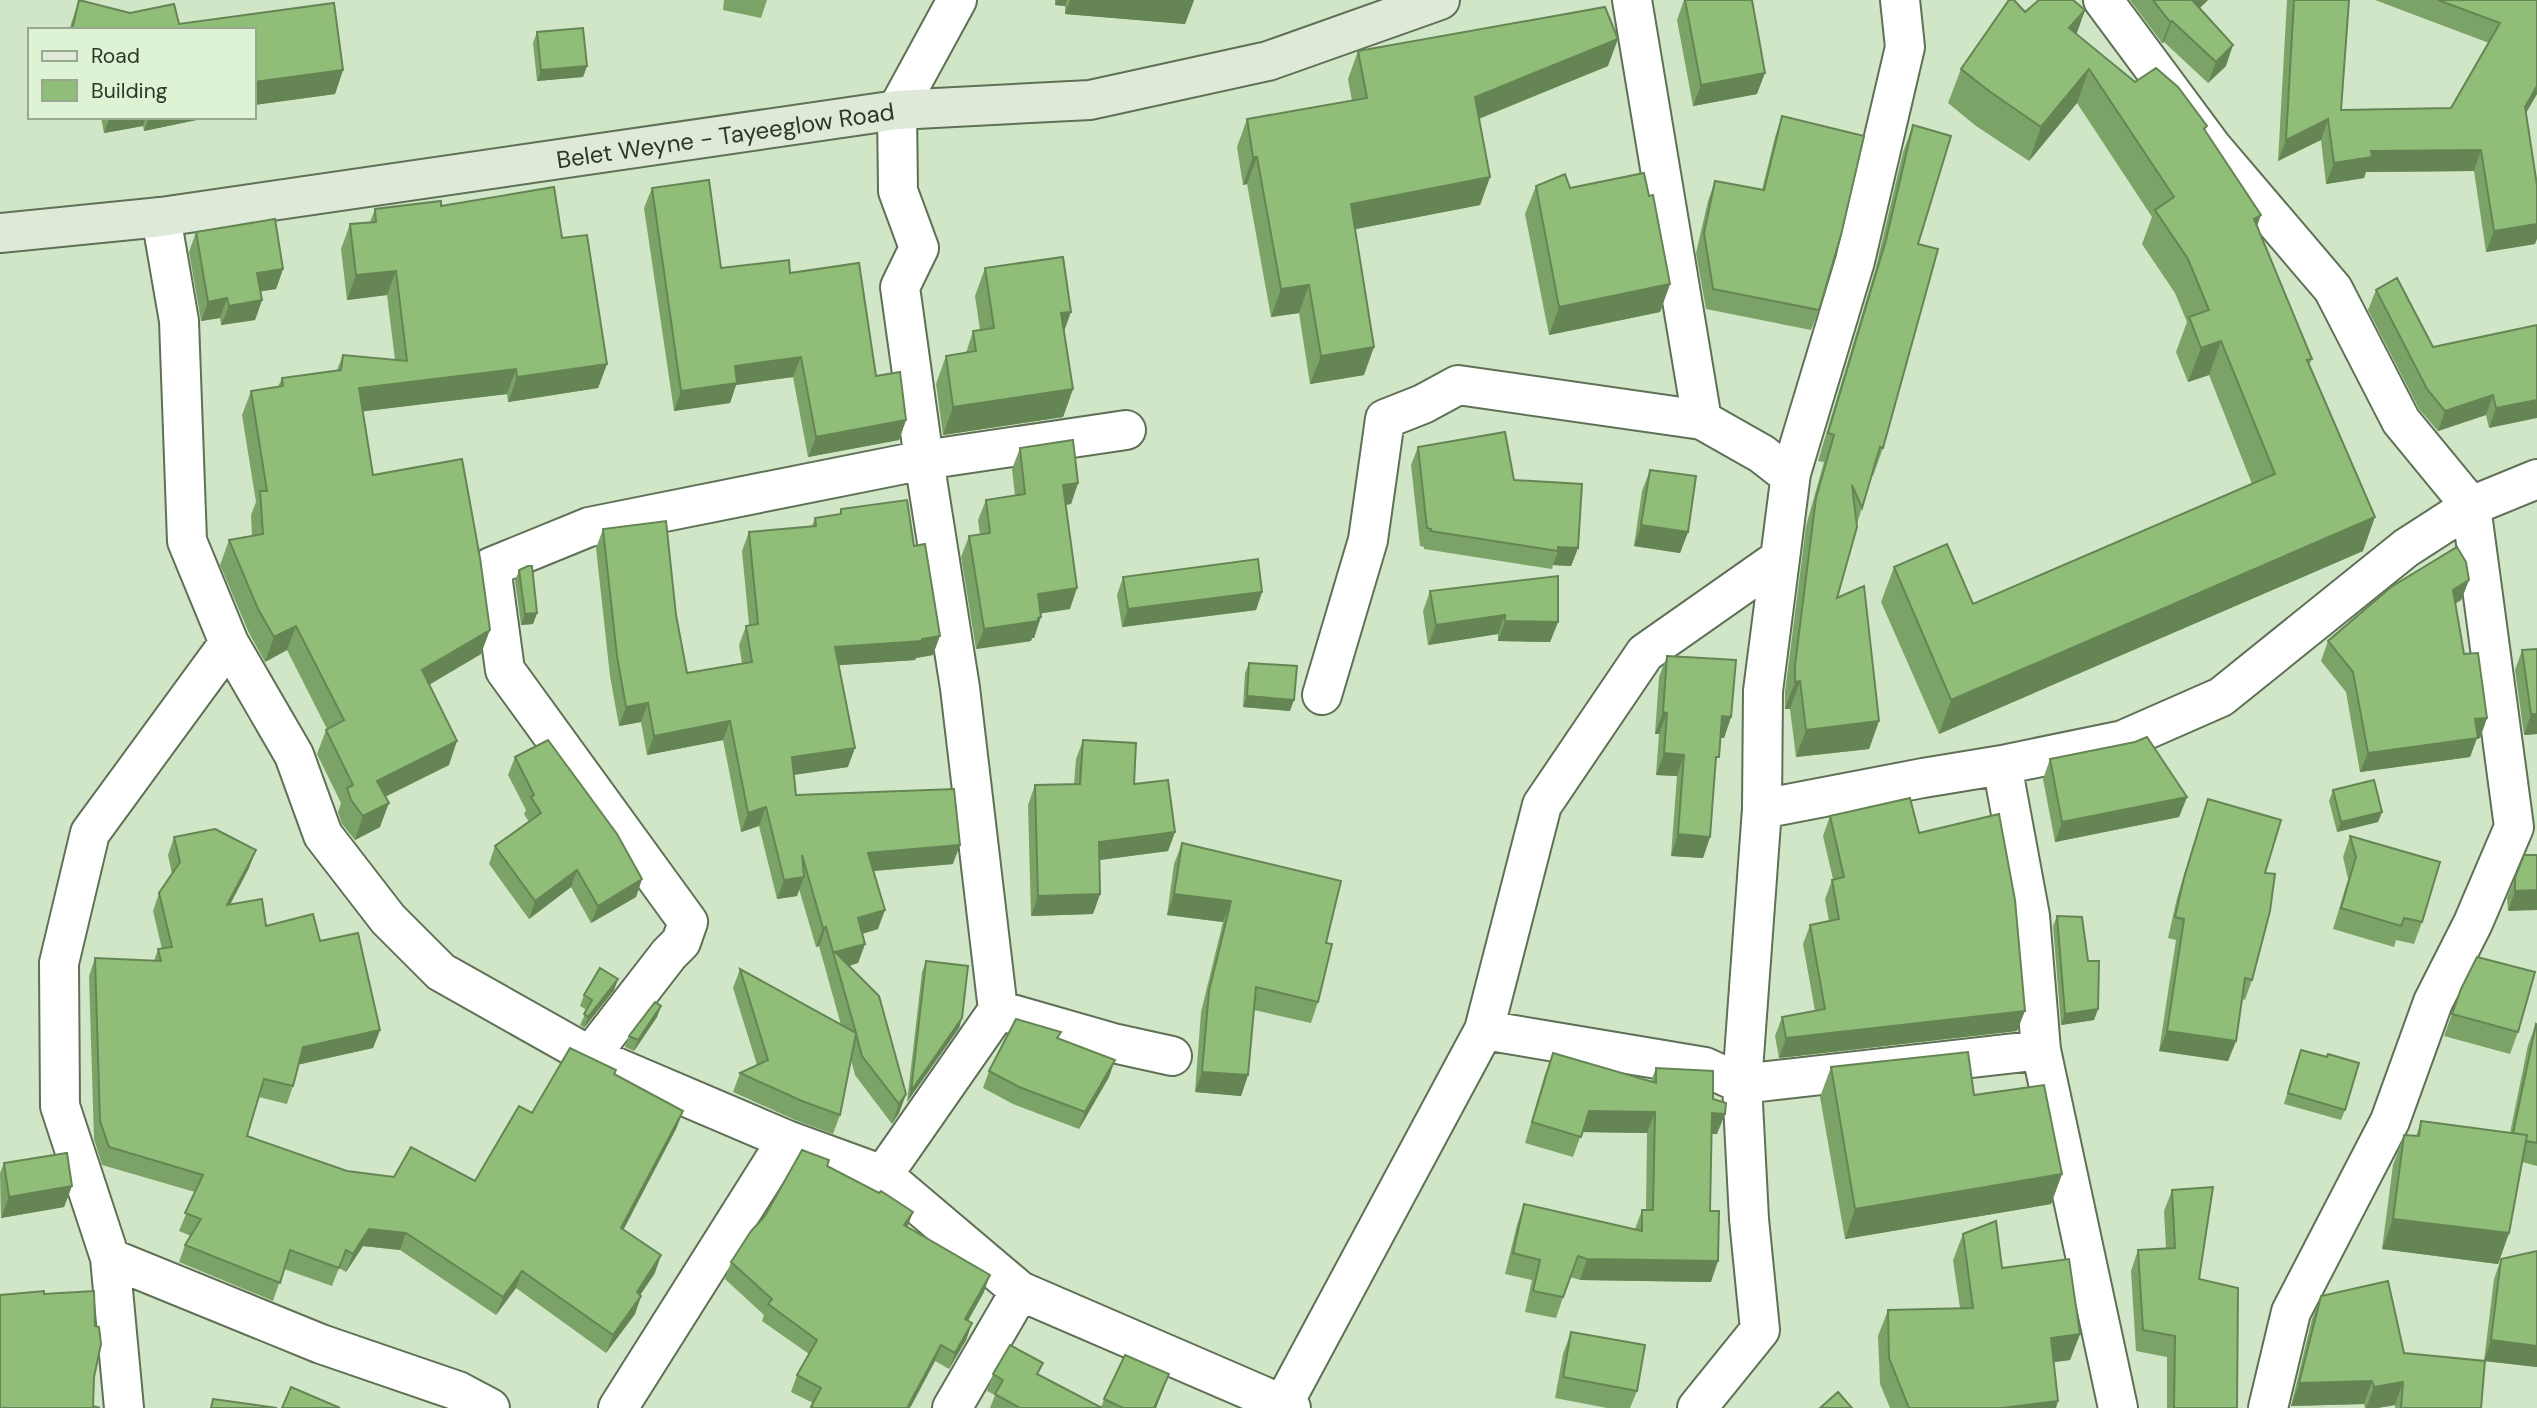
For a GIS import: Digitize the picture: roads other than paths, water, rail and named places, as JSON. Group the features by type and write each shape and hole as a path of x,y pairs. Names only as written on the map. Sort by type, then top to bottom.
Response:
{"main road":[{"name":"Belet Weyne - Tayeeglow Road","path":"0,233 161,218 897,110 1090,100 1268,61 1440,0"}],"street":[{"path":"883,1175 998,1010 960,688 900,287 919,248 898,191 897,110 957,0"},
{"path":"1632,0 1702,420"},
{"path":"1697,1408 1760,1329 1749,1219 1742,1084 1762,809 1763,691 1791,473 1856,261 1905,47 1900,0"},
{"path":"2103,0 2212,147 2333,289 2401,421 2471,506 2514,827 2473,923 2432,1002 2390,1121 2291,1312 2268,1408"},
{"path":"161,218 179,321 187,541 229,643 294,755 323,835 388,919 441,972 590,1056 787,1140 883,1175 1020,1291 1285,1407 1484,1030 1542,804 1646,653 1779,559"},
{"path":"1322,695 1368,540 1385,419 1423,404 1458,385 1702,420 1762,454 1785,472 1791,473"},
{"path":"590,1056 681,942 688,922 505,670 491,567 589,527 924,460 1126,430"},
{"path":"1762,809 2123,740 2221,697 2406,548 2471,506 2537,479"},
{"path":"124,1408 110,1258 60,1106 59,963 90,833 229,643"},
{"path":"2002,765 2030,916 2041,1050 2118,1408"},
{"path":"998,1010 1112,1043 1172,1056"},
{"path":"1484,1030 1704,1067 1742,1084 2041,1050"},
{"path":"618,1408 787,1140"},
{"path":"110,1258 321,1344 458,1391 490,1408"},
{"path":"952,1408 1020,1291"}]}
